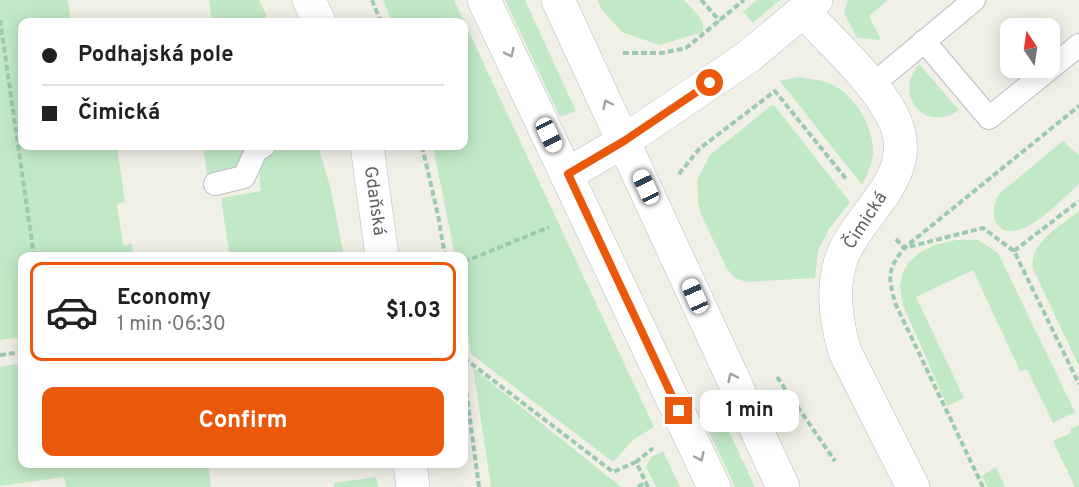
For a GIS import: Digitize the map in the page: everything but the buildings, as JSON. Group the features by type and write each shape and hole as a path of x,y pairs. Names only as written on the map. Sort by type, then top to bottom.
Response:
{"street":[{"path":"309,0 317,18"},
{"path":"484,0 714,487"},
{"path":"558,0 783,487"},
{"path":"568,174 624,141 748,57 809,5"},
{"name":"Čimická","path":"809,5 872,86 892,115 898,132 901,147 899,164 891,183 853,236 842,257 838,274 836,310 845,352 913,487"},
{"name":"Gdaňská","path":"368,150 381,252"},
{"path":"411,468 413,487"}],"lane":[{"path":"872,86 974,0"},
{"path":"924,41 989,118 1079,45"},
{"path":"215,184 244,177 258,150"}],"path":[{"path":"372,0 379,18"},
{"path":"701,0 720,21"},
{"path":"618,53 662,53 686,48 744,0"},
{"path":"0,20 18,145"},
{"path":"983,487 895,303 890,282 891,266 904,248 1079,106"},
{"path":"19,150 33,252"},
{"path":"423,150 444,252"},
{"path":"1014,251 1079,201"},
{"path":"468,260 557,223"},
{"path":"0,355 18,353"},
{"path":"468,361 614,472 636,462 656,446"},
{"path":"782,384 835,461"},
{"path":"468,404 479,487"},
{"path":"636,462 647,485 638,487"}],"green space":[{"path":"0,0 68,0 70,18 18,18 18,150 118,150 125,202 117,204 123,245 132,244 133,252 18,252 18,338 0,340"},
{"path":"209,0 259,0 267,16 266,18 211,18"},
{"path":"383,0 454,0 462,18 390,18"},
{"path":"505,0 525,0 576,111 560,117"},
{"path":"597,0 684,0 700,19 703,32 659,45 622,32 602,10"},
{"path":"757,0 780,0 753,23 743,12"},
{"path":"848,0 888,0 869,16 881,40 857,38 844,13"},
{"path":"468,30 654,427 634,439 613,462 471,354 468,336 468,252 454,252 434,150 468,150"},
{"path":"919,64 959,110 947,116 935,117 917,108 911,99 909,88 912,76"},
{"path":"798,77 835,86 850,98 863,115 871,134 873,154 862,185 780,81"},
{"path":"772,105 850,202 829,229 818,251 815,278 746,282 735,278 727,269 700,212 697,180 710,155"},
{"path":"1063,141 1079,155 1079,184 1033,223 1013,231 1003,230 994,217 995,203 1000,193"},
{"path":"204,150 249,150 237,169 207,174"},
{"path":"319,150 330,186 343,252 229,252 221,198 261,191 261,165 272,151"},
{"path":"1079,211 1079,366 1033,269 1033,260 1041,243"},
{"path":"956,240 978,240 998,253 1075,412 1053,423 1027,369 1020,371 973,270 916,297 964,398 947,406 903,305 900,286 908,263 919,253 934,245"},
{"path":"18,364 18,468 209,468 211,487 66,487 64,477 0,486 0,367"},
{"path":"473,368 621,487 491,487"},
{"path":"724,421 755,487 735,487 707,428"},
{"path":"1079,425 1079,487 1075,487 1053,441 1071,433 1070,429"},
{"path":"663,451 680,487 656,487 646,467 651,457"},
{"path":"996,467 1005,487 987,487 982,476"},
{"path":"376,477 378,487 334,487 334,483"}],"route":[{"path":"679,411 568,174 624,141 710,83"}]}
